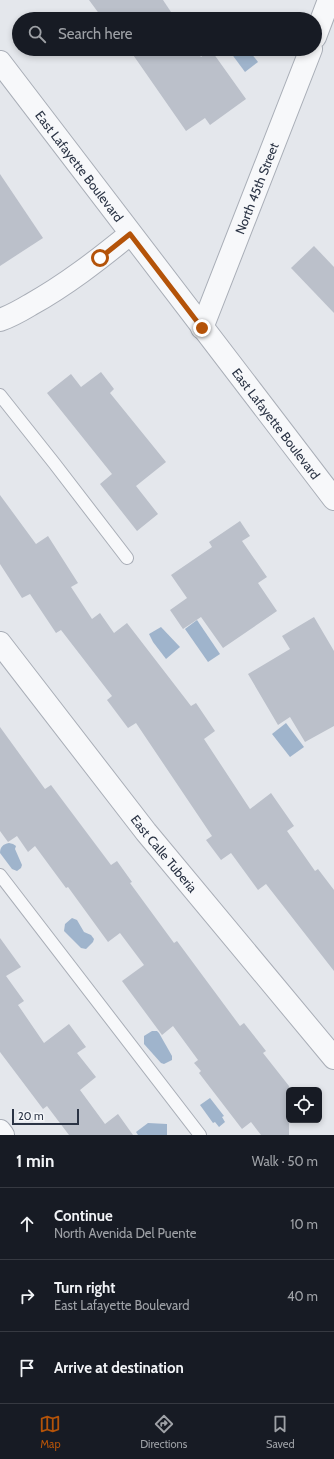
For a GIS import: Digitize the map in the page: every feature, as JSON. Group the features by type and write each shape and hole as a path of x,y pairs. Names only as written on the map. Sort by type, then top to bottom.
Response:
{"street":[{"path":"322,20 330,0"},
{"name":"North 45th Street","path":"202,328 307,56"},
{"name":"East Lafayette Boulevard","path":"0,62 334,499"},
{"path":"0,320 8,318 49,294 100,258 130,234"},
{"name":"East Calle Tuberia","path":"0,643 146,832 334,1058"},
{"path":"0,1131 3,1135"}],"lane":[{"path":"0,395 127,558"},
{"path":"0,875 200,1135"}],"water":[{"path":"233,56 253,56 258,62 245,72"},
{"path":"197,620 220,654 208,662 185,629"},
{"path":"161,627 180,647 166,659 149,634"},
{"path":"286,723 304,747 290,757 272,734"},
{"path":"9,843 16,846 15,849 22,865 17,871 12,869 0,853 2,846"},
{"path":"72,918 77,920 84,932 91,935 94,939 86,949 81,948 64,931 65,924"},
{"path":"152,1031 157,1031 159,1033 172,1056 172,1060 164,1064 161,1063 144,1044 144,1036"},
{"path":"210,1098 224,1116 222,1117 225,1122 219,1127 215,1122 213,1123 200,1105"},
{"path":"148,1123 167,1124 167,1135 138,1135 136,1132"}],"building":[{"path":"89,0 163,0 171,12 98,12"},
{"path":"134,56 215,56 246,99 210,125 205,118 186,131"},
{"path":"0,174 43,238 0,266"},
{"path":"314,246 334,267 334,313 291,268"},
{"path":"101,372 114,389 110,393 166,462 136,486 158,514 137,531 100,484 112,474 47,393 71,374 81,387"},
{"path":"0,495 36,544 48,536 78,583 71,587 92,619 100,613 114,633 127,623 191,706 196,703 215,731 204,739 250,809 271,793 294,826 287,831 315,871 318,869 334,890 334,971 266,884 258,890 231,853 221,860 206,840 212,836 136,723 128,728 107,700 112,696 61,630 56,633 30,594 22,598 0,564"},
{"path":"240,521 250,536 242,541 267,577 258,583 277,611 223,648 201,617 183,629 170,610 187,598 171,575 212,547 209,542"},
{"path":"314,617 334,651 334,726 305,742 290,717 278,725 248,674 290,649 282,636"},
{"path":"0,727 45,789 51,785 111,865 117,861 132,882 130,883 174,943 177,941 240,1026 244,1023 266,1051 263,1053 289,1086 286,1087 286,1123 289,1123 289,1135 261,1135 251,1122 242,1129 199,1073 201,1071 194,1063 198,1060 173,1026 162,1035 122,981 144,965 120,933 108,942 68,887 66,888 35,846 28,852 17,836 8,842 0,831"},
{"path":"0,938 21,967 6,976 24,1001 18,1005 44,1043 69,1024 86,1047 77,1053 96,1077 80,1090 105,1124 118,1114 133,1135 69,1135 47,1106 43,1109 0,1052"}],"route":[{"path":"100,258 130,234 202,328"}]}
